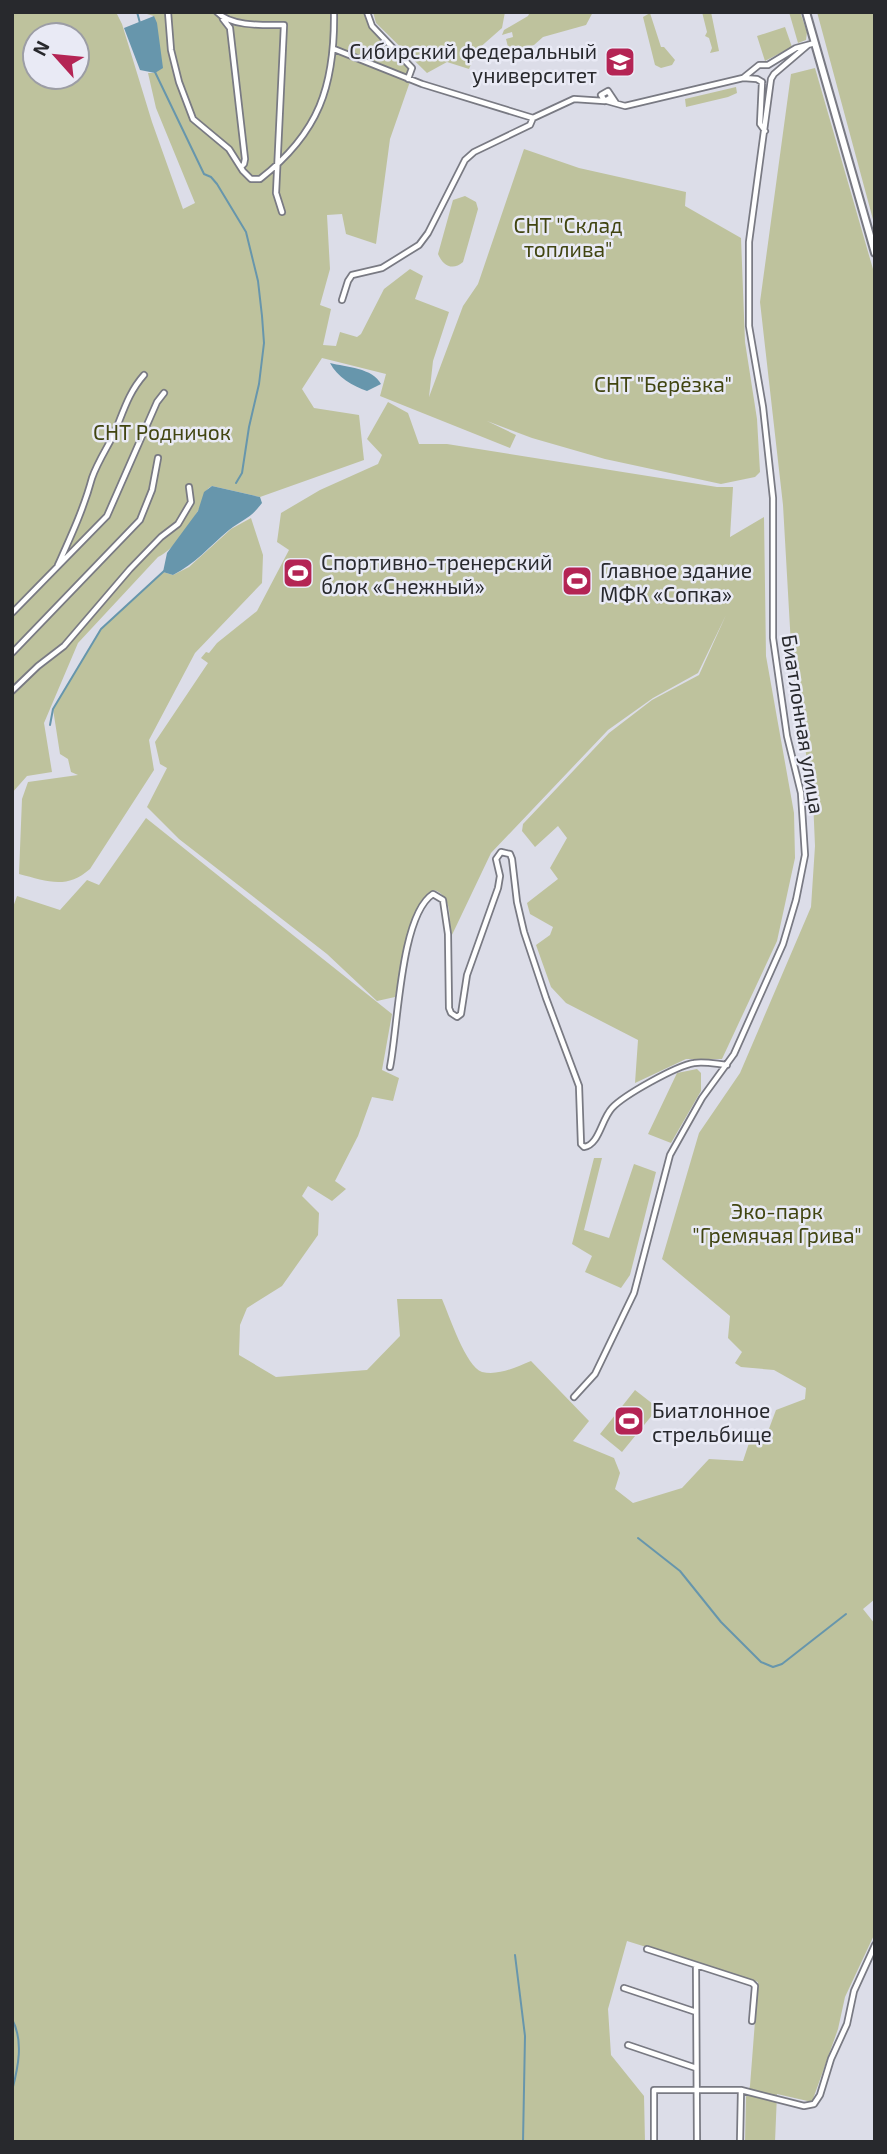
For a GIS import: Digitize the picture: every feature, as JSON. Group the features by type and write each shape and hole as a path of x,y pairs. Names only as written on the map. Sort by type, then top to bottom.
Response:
{"main road":[{"path":"806,12 811,44 875,253"}],"street":[{"path":"168,12 171,50 193,119 229,149 251,178 260,179 278,165 310,128 324,93 334,49 334,12"},
{"path":"217,12 230,28 245,159 241,167"},
{"path":"367,12 372,26 412,68 408,79"},
{"path":"223,19 248,24 284,25 276,193 282,212"},
{"path":"768,65 796,48 811,44"},
{"path":"743,78 760,80 773,76 811,44"},
{"path":"334,49 408,79 533,118 574,99 606,98 625,106 743,78 762,64 772,68 773,76"},
{"path":"756,70 760,80"},
{"name":"Биатлонная улица","path":"574,1397 595,1374 634,1293 670,1155 702,1098 727,1065 783,944 796,900 804,855 802,793 787,736 773,638 773,498 763,407 749,326 748,242 773,76"},
{"name":"Биатлонная улица","path":"760,80 760,124 765,131"},
{"path":"342,300 352,275 382,268 419,245 428,233 465,159 530,125 533,118"},
{"path":"56,569 90,491 92,477 109,445 126,401 133,387 144,375"},
{"path":"12,613 107,516 157,402 164,393"},
{"path":"12,653 140,520 152,490 158,458"},
{"path":"12,691 64,646 130,569 161,537 178,524 191,502 189,487"},
{"path":"390,1067 400,981 409,943 423,905 433,894 443,900 448,934 449,1008 457,1017 461,1014 467,975 498,888 500,876 496,859 501,852 510,854 512,859 524,932 545,998 579,1086 581,1144 584,1147 595,1142 606,1116 627,1095 682,1066 696,1062 727,1065"},
{"path":"654,2142 654,2090 741,2090 804,2106 814,2105 847,2024 850,2003 858,1981 875,1945"},
{"path":"647,1949 752,1983 755,1986 752,2021"},
{"path":"696,1965 697,2142"},
{"path":"624,1988 696,2012"},
{"path":"628,2045 697,2068"},
{"path":"740,2142 741,2090"}],"green space":[{"path":"12,12 116,12 183,209 195,203 156,108 148,73 155,73 154,16 140,12 371,12 374,24 414,67 390,139 376,244 346,234 342,214 327,215 330,269 320,305 331,309 323,345 336,346 340,332 357,337 361,334 384,289 410,269 423,276 415,299 449,312 433,361 429,397 463,306 478,284 524,149 579,168 686,192 685,206 741,238 745,342 757,419 760,472 755,477 721,484 605,459 532,438 487,421 516,435 510,448 380,396 386,374 322,358 302,389 314,408 359,415 364,460 260,497 212,486 209,488 201,506 176,543 158,557 78,643 44,723 52,772 27,776 12,793"},
{"path":"373,12 505,12 502,28 477,50 469,69 447,62 427,73 376,23"},
{"path":"530,12 593,12 586,25 543,37 534,45 509,51 506,39 513,37 512,32 502,35 504,30 528,16"},
{"path":"702,12 711,12 719,51 710,53 712,48 709,38 705,36 707,32"},
{"path":"789,12 800,12 807,32 806,40 798,43"},
{"path":"817,12 875,12 875,227"},
{"path":"650,13 661,47 675,60 672,65 661,68 655,65 643,17"},
{"path":"785,27 792,47 765,61 757,36"},
{"name":"Эко-парк \"Гремячая Грива\"","path":"815,68 875,276 875,1599 863,1609 875,1624 875,1933 845,1997 838,2029 812,2102 777,2094 775,2142 745,2142 746,2097 750,2086 758,1982 627,1941 608,2009 611,2055 644,2096 645,2142 12,2142 12,910 17,896 60,910 87,880 99,885 146,818 392,1014 382,1070 399,1078 393,1101 372,1097 358,1136 335,1181 346,1189 332,1201 308,1186 302,1196 319,1213 318,1235 282,1286 247,1308 240,1325 239,1355 276,1377 367,1370 400,1336 397,1299 442,1299 464,1351 476,1368 482,1372 495,1373 531,1361 589,1421 573,1441 614,1458 620,1473 615,1489 633,1503 682,1488 709,1459 743,1461 749,1443 764,1442 776,1410 805,1399 806,1388 774,1370 741,1367 735,1363 742,1352 728,1338 730,1316 662,1259 699,1133 740,1073 811,907 815,846 813,799 792,663 783,505 760,302 791,74"},
{"path":"736,87 737,93 728,97 686,107 685,99"},
{"path":"465,196 476,202 478,209 463,262 452,267 445,264 438,254 453,200"},
{"path":"388,402 408,413 419,444 447,444 717,487 733,487 730,537 764,517 766,656 794,813 795,858 777,941 722,1059 686,1059 635,1083 638,1040 566,1003 551,987 536,945 550,935 553,927 530,914 527,903 558,879 550,868 567,838 558,826 535,847 522,831 523,824 609,733 652,700 699,675 726,615 698,673 653,698 608,730 491,853 451,937 449,909 444,897 434,890 427,894 404,953 395,997 377,1001 327,954 179,839 147,807 167,768 160,764 155,742 208,663 201,658 257,611 289,550 277,542 281,513 320,490 378,464 382,455 367,439"},
{"path":"251,518 263,555 262,583 195,653 149,740 154,770 90,869 73,880 64,882 19,874 22,799 28,782 78,775 71,772 68,759 60,754 53,709 101,629 163,572 173,575 189,567 231,529"},
{"path":"697,1069 701,1073 701,1091 671,1143 648,1134 677,1073"},
{"path":"594,1158 602,1158 584,1230 609,1238 634,1164 656,1172 630,1275 621,1288 585,1272 592,1256 572,1244"},
{"name":"Биатлонное стрельбище","path":"635,1390 658,1408 622,1452 600,1434"}],"water":[{"path":"154,16 163,68 155,73 140,70 124,28"},
{"path":"330,363 366,371 381,384 367,391 362,389 341,377"},
{"path":"212,486 260,497 262,503 250,516 229,530 188,566 173,575 163,572 167,553 198,511 204,492"}],"waterway":[{"path":"137,12 140,23"},
{"path":"155,72 204,174 217,184 246,232 258,281 264,343 242,473 236,483"},
{"path":"50,725 53,709 101,629 164,571"},
{"path":"638,1538 680,1571 721,1622 761,1662 773,1667 782,1664 846,1614"},
{"path":"515,1955 525,2036 523,2142"},
{"path":"12,2019 19,2045 12,2091"}],"place":[{"name":"Сибирский федеральный университет","path":"620,62"},
{"name":"Спортивно-тренерский блок «Снежный»","path":"298,573"},
{"name":"Главное здание МФК «Сопка»","path":"577,581"},
{"name":"Биатлонное стрельбище","path":"629,1421"}],"park label":[{"name":"СНТ \"Склад топлива\"","path":"568,236"},
{"name":"СНТ \"Берёзка\"","path":"663,383"},
{"name":"СНТ Родничок","path":"162,431"}]}
